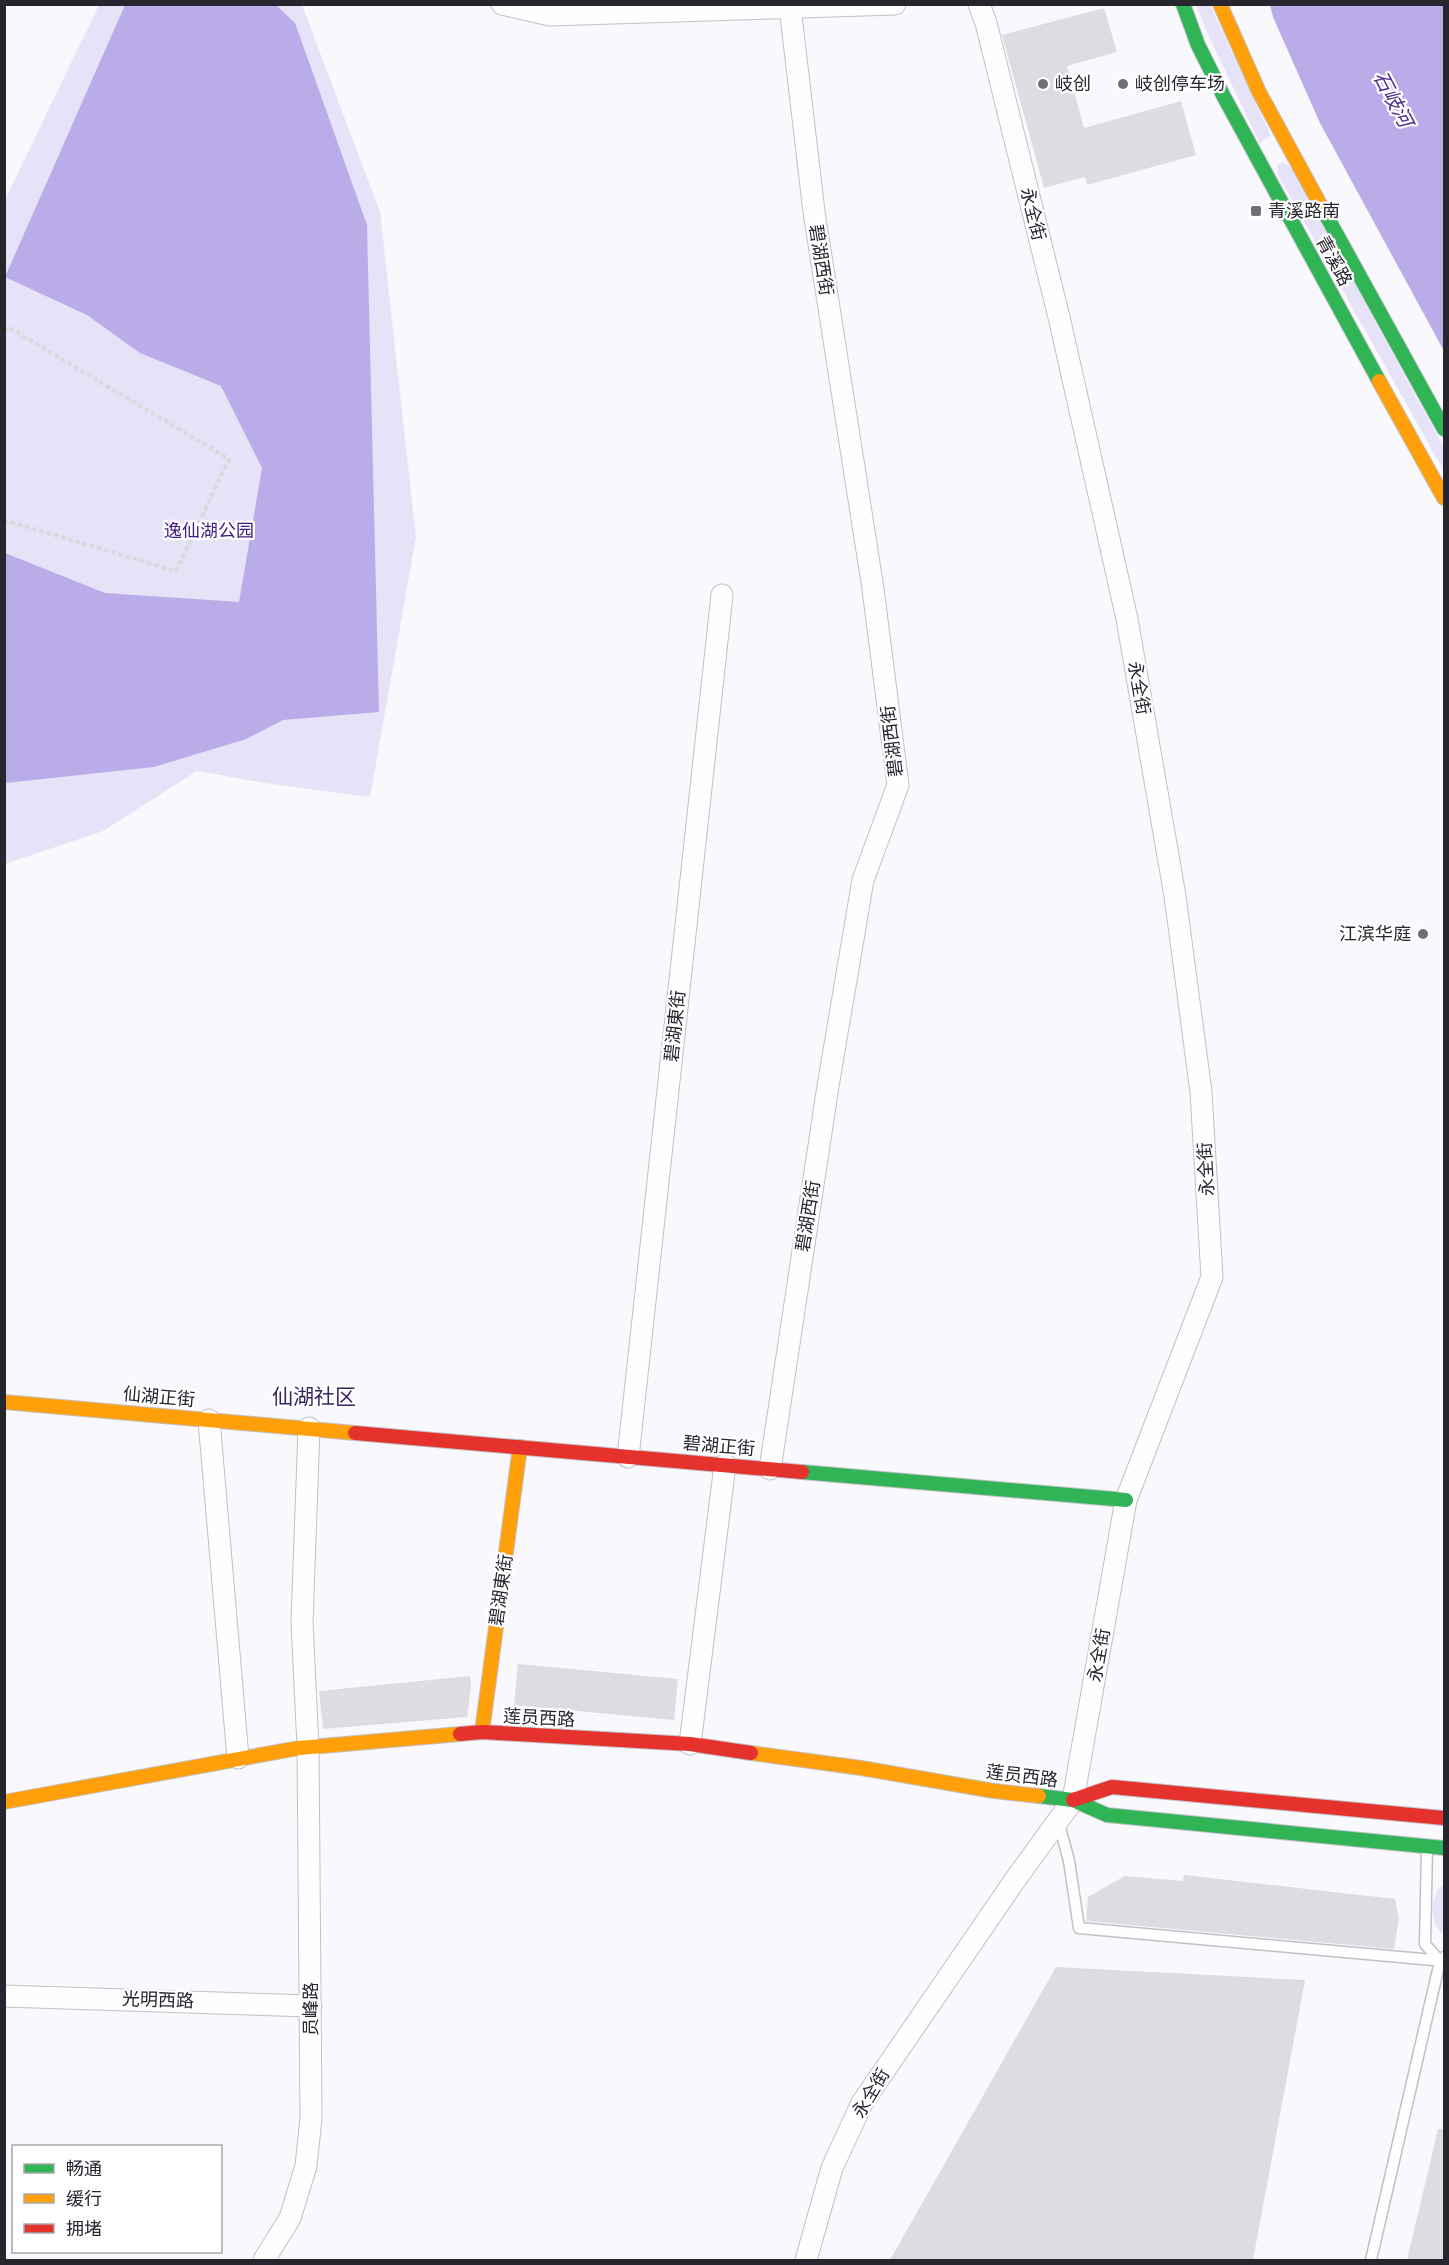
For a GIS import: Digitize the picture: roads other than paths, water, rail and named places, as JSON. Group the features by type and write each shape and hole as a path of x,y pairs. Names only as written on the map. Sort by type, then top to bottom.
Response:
{"main road":[{"name":"青溪路","path":"1183,4 1198,45 1260,163 1444,498"},
{"name":"青溪路","path":"1220,4 1259,92 1278,148 1444,429"},
{"path":"1260,163 1263,155 1278,148"},
{"name":"仙湖正街","path":"4,1402 309,1428"},
{"name":"碧湖正街","path":"309,1428 1126,1500"},
{"name":"碧湖東街","path":"482,1732 520,1447"},
{"name":"莲员西路","path":"4,1802 308,1747 482,1732 690,1744 861,1768 994,1791 1073,1800 1107,1815 1444,1848"},
{"name":"莲员西路","path":"1073,1800 1112,1787 1444,1818"}],"street":[{"path":"502,4 550,15 895,4"},
{"name":"永全街","path":"806,2260 832,2168 862,2103 1015,1880 1073,1800 1126,1500 1212,1277 1201,1092 1175,896 1127,619 1059,317 986,23 979,4"},
{"name":"碧湖西街","path":"770,1469 828,1086 863,880 898,785 873,589 814,212 790,7"},
{"name":"碧湖東街","path":"628,1456 722,595"},
{"path":"209,1420 238,1758"},
{"name":"员峰路","path":"264,2260 290,2218 306,2166 312,2118 308,1747 302,1622 309,1428"},
{"path":"690,1744 724,1465"},
{"name":"光明西路","path":"4,1996 310,2006"}],"lane":[{"path":"1058,1820 1069,1861 1079,1928 1443,1959"},
{"path":"1427,1846 1425,1944 1443,1959"},
{"path":"1371,2260 1443,1959"}],"water":[{"name":"逸仙湖公园","path":"125,5 276,5 295,23 367,225 379,712 283,720 246,739 154,767 5,783 5,553 105,593 239,602 262,468 221,386 140,353 87,315 5,277"},
{"name":"石岐河","path":"1270,5 1444,5 1444,351 1320,123 1273,17"}],"place":[{"name":"岐创","path":"1043,84"},
{"name":"岐创停车场","path":"1123,84"},
{"name":"青溪路南","path":"1256,211"},
{"name":"江滨华庭","path":"1423,934"}],"district":[{"name":"仙湖社区","path":"314,1397"}]}
